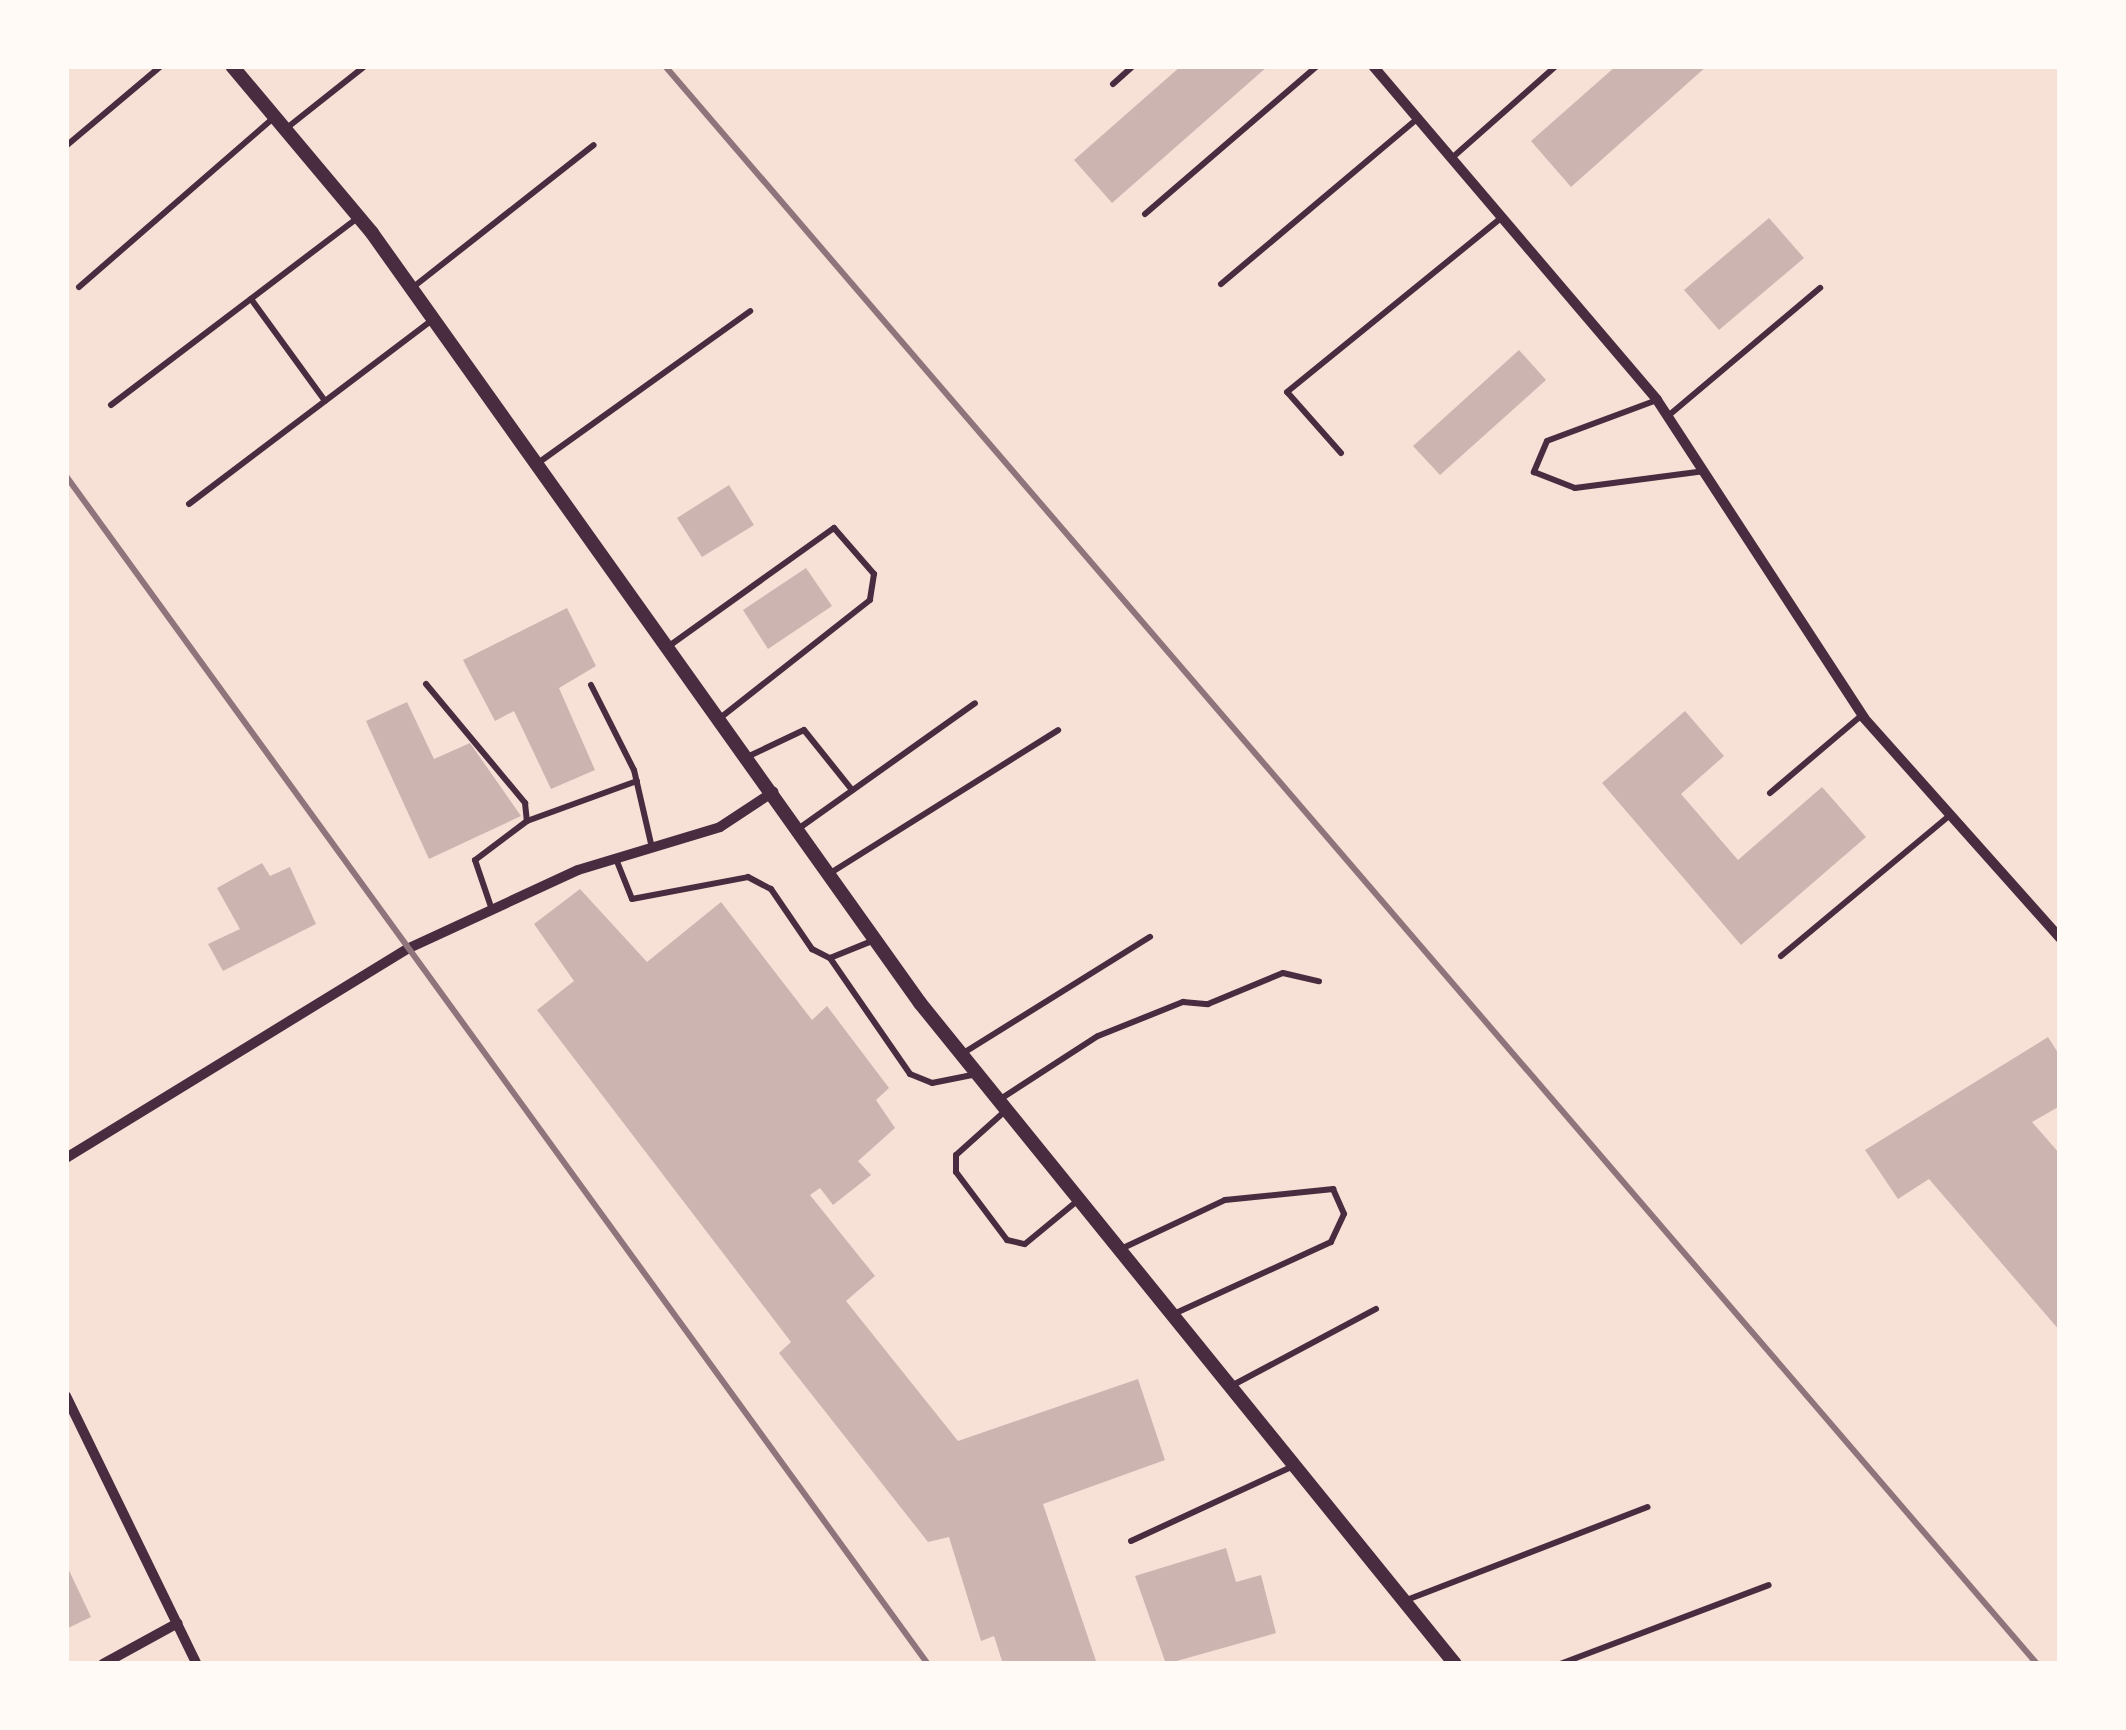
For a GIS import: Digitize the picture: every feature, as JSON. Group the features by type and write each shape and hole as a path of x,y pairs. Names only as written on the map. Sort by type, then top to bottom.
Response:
{"street":[{"path":"232,66 412,288 875,939 977,1074 1455,1664"},
{"path":"1373,66 1657,400 1708,470 1862,716 2060,938"},
{"path":"66,1158 491,907 616,859 721,827 773,792"},
{"path":"66,1396 196,1664"},
{"path":"103,1664 178,1623"}],"lane":[{"path":"66,146 161,66"},
{"path":"79,287 280,123 365,66"},
{"path":"1113,84 1133,66"},
{"path":"1145,214 1317,66"},
{"path":"1453,157 1556,66"},
{"path":"1221,284 1418,118"},
{"path":"412,288 594,146"},
{"path":"111,406 359,217"},
{"path":"1341,453 1287,392 1503,217"},
{"path":"1668,416 1820,288"},
{"path":"251,298 325,401"},
{"path":"538,463 750,311"},
{"path":"189,504 434,319"},
{"path":"1657,400 1547,441 1534,472 1575,488 1671,484 1708,470"},
{"path":"668,646 834,528 874,574 870,600 720,718"},
{"path":"426,684 481,741 527,821"},
{"path":"591,686 638,781 652,848"},
{"path":"798,829 976,703"},
{"path":"1770,793 1862,716"},
{"path":"747,757 804,730 852,790"},
{"path":"830,874 1058,730"},
{"path":"491,907 475,860 527,821 638,781"},
{"path":"1781,956 1952,813"},
{"path":"616,859 632,899 748,877 830,958 910,1075 932,1083 977,1074"},
{"path":"962,1054 1150,937"},
{"path":"830,958 875,939"},
{"path":"1079,1199 1025,1244 1007,1240 956,1172 956,1155 1003,1105 1098,1036 1183,1002 1208,1004 1282,973 1319,980"},
{"path":"1120,1250 1226,1200 1333,1189 1345,1214 1331,1242 1173,1315"},
{"path":"1230,1387 1271,1355 1376,1310"},
{"path":"1131,1540 1294,1466"},
{"path":"1403,1601 1646,1507"},
{"path":"1560,1664 1769,1585"}],"building":[{"path":"1181,66 1268,66 1112,203 1074,160"},
{"path":"1616,66 1707,66 1571,187 1531,141"},
{"path":"1769,218 1804,258 1719,330 1684,290"},
{"path":"1519,350 1546,380 1440,475 1413,446"},
{"path":"729,485 754,525 702,557 677,518"},
{"path":"806,568 832,606 768,649 743,610"},
{"path":"567,608 596,666 559,688 595,770 551,789 514,711 495,721 463,660"},
{"path":"407,702 434,759 470,743 521,816 429,859 366,721"},
{"path":"1685,711 1724,756 1681,794 1738,860 1822,787 1866,837 1741,945 1602,783"},
{"path":"262,863 270,876 290,867 316,924 223,971 208,944 240,929 217,888"},
{"path":"580,889 647,962 721,902 812,1020 827,1006 889,1088 876,1100 895,1128 858,1161 871,1175 833,1205 820,1188 810,1195 875,1276 846,1301 958,1441 1138,1379 1165,1460 1043,1504 1097,1664 1003,1664 994,1636 981,1641 949,1537 928,1542 779,1353 791,1342 537,1010 574,981 534,924"},
{"path":"2048,1037 2060,1056 2060,1106 2032,1122 2060,1154 2060,1331 1929,1179 1898,1199 1865,1150"},
{"path":"1226,1548 1236,1582 1261,1575 1276,1633 1166,1664 1135,1576"},
{"path":"66,1564 91,1617 66,1629"}],"railway":[{"path":"665,66 2037,1664"},
{"path":"66,476 928,1664"}]}
